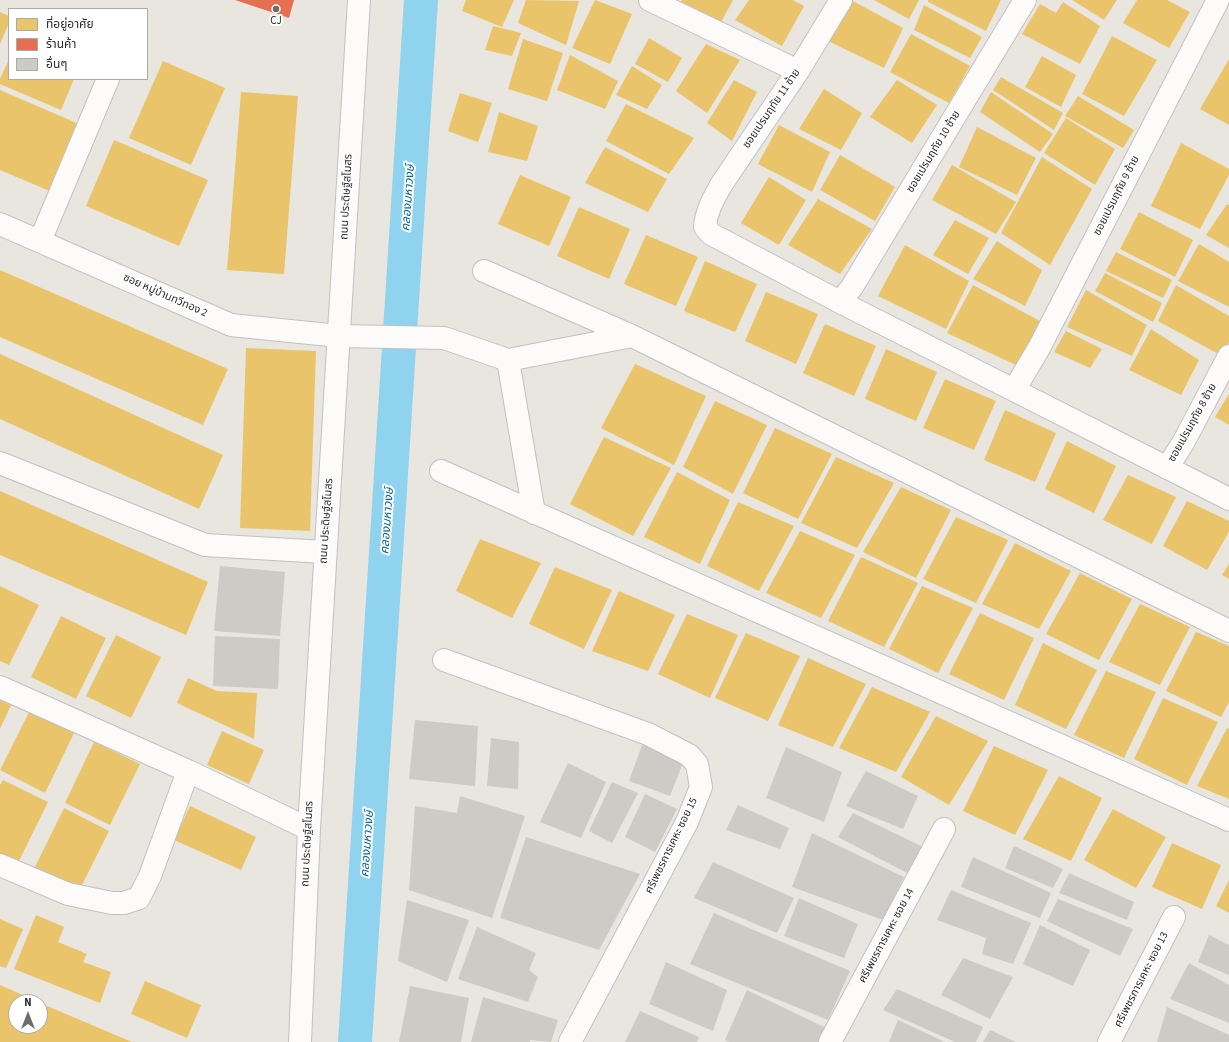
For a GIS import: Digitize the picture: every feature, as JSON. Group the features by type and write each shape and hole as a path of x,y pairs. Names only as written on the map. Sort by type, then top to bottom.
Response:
{"street":[{"name":"ถนน ประดิษฐ์สโมสร","path":"300,1042 309,829 359,0"},
{"path":"650,0 798,71"},
{"name":"ซอยเปรมฤทัย 11 ซ้าย","path":"840,302 711,234 705,227 705,219 721,185 798,71 841,0"},
{"name":"ซอยเปรมฤทัย 10 ซ้าย","path":"840,302 852,287 1025,0"},
{"name":"ซอยเปรมฤทัย 9 ซ้าย","path":"1014,390 1039,348 1218,0"},
{"path":"40,241 108,80"},
{"name":"ซอย หมู่บ้านทวีทอง 2","path":"0,224 231,325 339,336 444,338 508,360"},
{"path":"484,271 632,336 1229,631"},
{"path":"840,302 1229,499"},
{"path":"534,513 508,360 632,336"},
{"name":"ซอยเปรมฤทัย 8 ซ้าย","path":"1167,468 1183,443 1229,356"},
{"path":"0,463 206,545 325,552"},
{"path":"441,471 1229,820"},
{"name":"ศรีเพชรการเคหะ ซอย 15","path":"444,660 648,734 689,755 697,764 701,787 687,822 570,1042"},
{"path":"0,687 188,771 309,829"},
{"path":"0,865 68,894 112,903 124,903 138,898 150,876 188,771"},
{"name":"ศรีเพชรการเคหะ ซอย 14","path":"830,1042 944,829"},
{"name":"ศรีเพชรการเคหะ ซอย 13","path":"1109,1042 1174,917"}],"building: ที่อยู่อาศัย":[{"path":"466,0 514,0 502,27 462,11"},
{"path":"526,0 579,1 566,45 518,23"},
{"path":"595,0 632,14 610,64 572,48"},
{"path":"682,0 733,0 719,26 679,5"},
{"path":"749,0 793,0 804,6 782,46 735,20"},
{"path":"851,0 903,28 884,68 826,40"},
{"path":"874,0 919,0 909,19"},
{"path":"928,0 1001,0 986,31 928,2"},
{"path":"1072,0 1117,0 1104,20"},
{"path":"1137,0 1167,0 1190,12 1169,48 1123,23"},
{"path":"1063,2 1100,26 1080,64 1022,34 1040,4 1056,13"},
{"path":"924,5 982,37 970,58 914,30"},
{"path":"0,12 8,16 8,25 0,44"},
{"path":"493,26 521,33 512,56 485,50"},
{"path":"911,34 970,66 949,103 890,72"},
{"path":"1112,36 1157,60 1124,116 1082,94"},
{"path":"649,38 682,58 668,82 635,64"},
{"path":"523,39 563,53 547,101 508,89"},
{"path":"706,44 740,60 707,113 676,91"},
{"path":"570,55 618,81 605,109 557,90"},
{"path":"1042,56 1076,75 1061,107 1025,87"},
{"path":"1229,59 1229,125 1200,109"},
{"path":"8,61 8,80 74,80 61,110 0,84 0,79"},
{"path":"163,61 225,88 191,165 129,138"},
{"path":"632,66 662,85 647,109 616,95"},
{"path":"1001,77 1063,113 1054,130 993,90"},
{"path":"734,80 757,92 732,141 707,123"},
{"path":"897,80 937,105 912,143 870,117"},
{"path":"824,89 862,113 841,150 799,129"},
{"path":"0,90 81,125 52,192 0,170"},
{"path":"241,92 298,96 284,274 227,270"},
{"path":"991,92 1053,134 1040,152 980,112"},
{"path":"460,93 492,103 478,142 448,131"},
{"path":"1078,96 1134,130 1123,148 1065,116"},
{"path":"626,104 694,138 669,174 606,141"},
{"path":"499,112 538,126 527,161 488,152"},
{"path":"1066,118 1115,149 1095,185 1044,153"},
{"path":"779,125 830,152 812,192 758,164"},
{"path":"977,127 1036,158 1017,195 959,167"},
{"path":"114,140 208,180 179,246 86,206"},
{"path":"1181,143 1229,169 1229,175 1200,229 1151,206"},
{"path":"605,147 667,179 648,212 585,183"},
{"path":"840,155 895,187 875,221 820,190"},
{"path":"1042,157 1092,189 1050,265 1001,233"},
{"path":"952,165 1016,202 996,234 932,200"},
{"path":"520,175 571,197 549,246 498,224"},
{"path":"769,177 806,200 779,245 741,223"},
{"path":"818,199 872,229 840,274 788,245"},
{"path":"1227,204 1229,205 1229,248 1206,235"},
{"path":"579,207 630,229 609,279 557,256"},
{"path":"1139,212 1193,240 1175,277 1120,249"},
{"path":"955,220 989,238 968,274 933,255"},
{"path":"646,235 698,257 676,306 624,284"},
{"path":"997,241 1042,270 1025,306 973,279"},
{"path":"1199,244 1229,262 1229,307 1178,281"},
{"path":"905,245 969,281 946,329 878,296"},
{"path":"1116,252 1172,280 1163,298 1106,271"},
{"path":"705,261 757,284 735,332 684,311"},
{"path":"0,270 228,369 203,425 0,337"},
{"path":"1105,273 1162,303 1153,322 1095,291"},
{"path":"973,285 1040,321 1018,366 947,333"},
{"path":"1176,285 1229,316 1229,342 1222,356 1158,321"},
{"path":"1086,290 1147,325 1132,356 1067,327"},
{"path":"766,292 818,314 796,364 745,341"},
{"path":"825,324 876,346 854,396 803,373"},
{"path":"1151,329 1199,360 1181,395 1129,370"},
{"path":"1066,331 1102,349 1090,368 1054,352"},
{"path":"246,348 316,351 310,531 240,528"},
{"path":"886,349 937,372 916,421 865,399"},
{"path":"0,354 223,455 199,509 0,419"},
{"path":"635,364 706,396 674,465 601,428"},
{"path":"945,379 996,401 974,450 923,428"},
{"path":"1229,394 1229,425 1215,417"},
{"path":"715,401 767,425 733,494 683,467"},
{"path":"1005,410 1056,433 1035,482 984,460"},
{"path":"775,428 832,454 798,519 743,493"},
{"path":"604,437 671,468 633,536 570,504"},
{"path":"1067,441 1116,466 1094,513 1045,489"},
{"path":"836,457 894,483 857,548 801,523"},
{"path":"677,472 730,500 700,564 644,537"},
{"path":"1128,475 1176,497 1152,544 1103,520"},
{"path":"901,487 951,510 916,578 863,552"},
{"path":"0,491 208,582 186,635 0,555"},
{"path":"1187,501 1229,521 1229,532 1207,570 1163,546"},
{"path":"738,502 794,526 759,591 707,566"},
{"path":"956,517 1008,540 976,603 923,579"},
{"path":"800,531 855,555 821,618 766,593"},
{"path":"480,539 541,563 512,618 456,591"},
{"path":"1015,543 1071,571 1039,629 982,604"},
{"path":"861,557 918,583 884,647 828,621"},
{"path":"1229,564 1229,579 1222,575"},
{"path":"555,567 612,590 584,649 529,624"},
{"path":"1080,573 1132,599 1099,660 1046,634"},
{"path":"0,586 39,605 9,665 0,661"},
{"path":"922,586 973,608 938,673 889,649"},
{"path":"619,591 675,615 648,671 592,651"},
{"path":"1140,604 1190,627 1160,685 1109,662"},
{"path":"980,613 1034,638 1004,700 949,674"},
{"path":"687,614 738,635 710,698 658,674"},
{"path":"61,616 106,638 76,699 31,677"},
{"path":"1196,632 1229,646 1229,702 1221,717 1166,691"},
{"path":"746,633 800,656 768,721 715,698"},
{"path":"116,635 161,657 131,718 86,696"},
{"path":"1043,643 1097,670 1066,729 1015,705"},
{"path":"808,658 866,684 833,747 778,725"},
{"path":"1106,671 1156,692 1124,758 1074,735"},
{"path":"188,678 217,691 257,693 254,739 177,703"},
{"path":"872,687 930,712 896,772 839,748"},
{"path":"1163,698 1218,722 1187,785 1134,759"},
{"path":"0,700 11,705 0,729"},
{"path":"30,710 75,731 45,793 0,770"},
{"path":"936,716 988,741 949,805 901,777"},
{"path":"1227,728 1229,729 1229,799 1197,786"},
{"path":"222,731 264,750 249,784 207,765"},
{"path":"94,742 140,764 110,825 65,803"},
{"path":"994,746 1048,770 1015,835 963,811"},
{"path":"1059,776 1102,798 1071,861 1023,839"},
{"path":"3,780 48,802 18,863 0,854 0,785"},
{"path":"190,806 256,837 241,870 174,840"},
{"path":"64,808 109,831 79,891 34,869"},
{"path":"1113,809 1166,837 1136,888 1084,860"},
{"path":"1172,843 1221,865 1202,909 1152,887"},
{"path":"1229,880 1229,913 1216,906"},
{"path":"36,915 64,927 58,942 87,954 83,962 111,972 100,1003 14,969"},
{"path":"0,919 23,929 6,968 0,966"},
{"path":"145,981 201,1005 187,1038 131,1014"},
{"path":"0,985 21,994 8,994 8,1034 48,1034 48,1006 132,1042 0,1042"}],"building: ร้านค้า":[{"name":"CJ","path":"235,0 294,0 289,18"}],"building: อื่นๆ":[{"path":"220,566 285,572 280,636 214,631"},
{"path":"215,636 280,639 278,689 213,686"},
{"path":"415,720 478,726 475,786 409,779"},
{"path":"491,738 519,742 518,789 487,786"},
{"path":"642,745 684,760 670,796 629,781"},
{"path":"786,747 842,772 824,822 766,798"},
{"path":"568,763 606,782 581,838 540,822"},
{"path":"866,771 918,796 903,829 846,806"},
{"path":"612,782 638,793 612,843 589,831"},
{"path":"645,794 677,809 655,852 625,837"},
{"path":"460,796 525,816 492,918 409,890 415,806 457,813"},
{"path":"738,805 789,828 780,849 726,830"},
{"path":"853,813 923,847 909,874 838,837"},
{"path":"812,833 904,877 883,920 792,887"},
{"path":"526,837 640,874 599,950 500,918"},
{"path":"1014,846 1063,869 1053,888 1005,868"},
{"path":"973,857 1051,893 1040,918 961,887"},
{"path":"713,862 794,898 777,933 694,898"},
{"path":"1069,873 1134,902 1127,920 1059,893"},
{"path":"951,890 1031,923 1013,964 982,954 986,938 937,920"},
{"path":"799,898 858,924 844,958 784,936"},
{"path":"1058,899 1133,929 1120,956 1047,921"},
{"path":"407,900 469,920 447,982 398,961"},
{"path":"714,913 850,971 828,1020 690,964"},
{"path":"1040,925 1090,950 1073,986 1023,964"},
{"path":"477,927 536,953 529,970 538,977 528,1002 458,979"},
{"path":"1209,935 1229,945 1229,975 1198,962"},
{"path":"963,958 1013,977 990,1019 941,995"},
{"path":"666,962 727,990 713,1031 649,1004"},
{"path":"1189,963 1229,985 1229,1023 1170,999"},
{"path":"410,986 469,998 461,1042 399,1042"},
{"path":"897,989 983,1027 976,1042 955,1042 883,1010"},
{"path":"747,990 826,1028 820,1042 729,1042 725,1040"},
{"path":"483,997 558,1020 551,1042 530,1040 530,1042 471,1042"},
{"path":"1167,1007 1229,1035 1229,1042 1157,1042"},
{"path":"640,1011 699,1037 697,1042 625,1042"},
{"path":"898,1020 945,1042 889,1042"},
{"path":"990,1030 1016,1042 983,1042"}],"waterway":[{"name":"คลองมหาวงษ์","path":"355,1042 421,0"}],"place":[{"name":"CJ","path":"276,9"}]}
